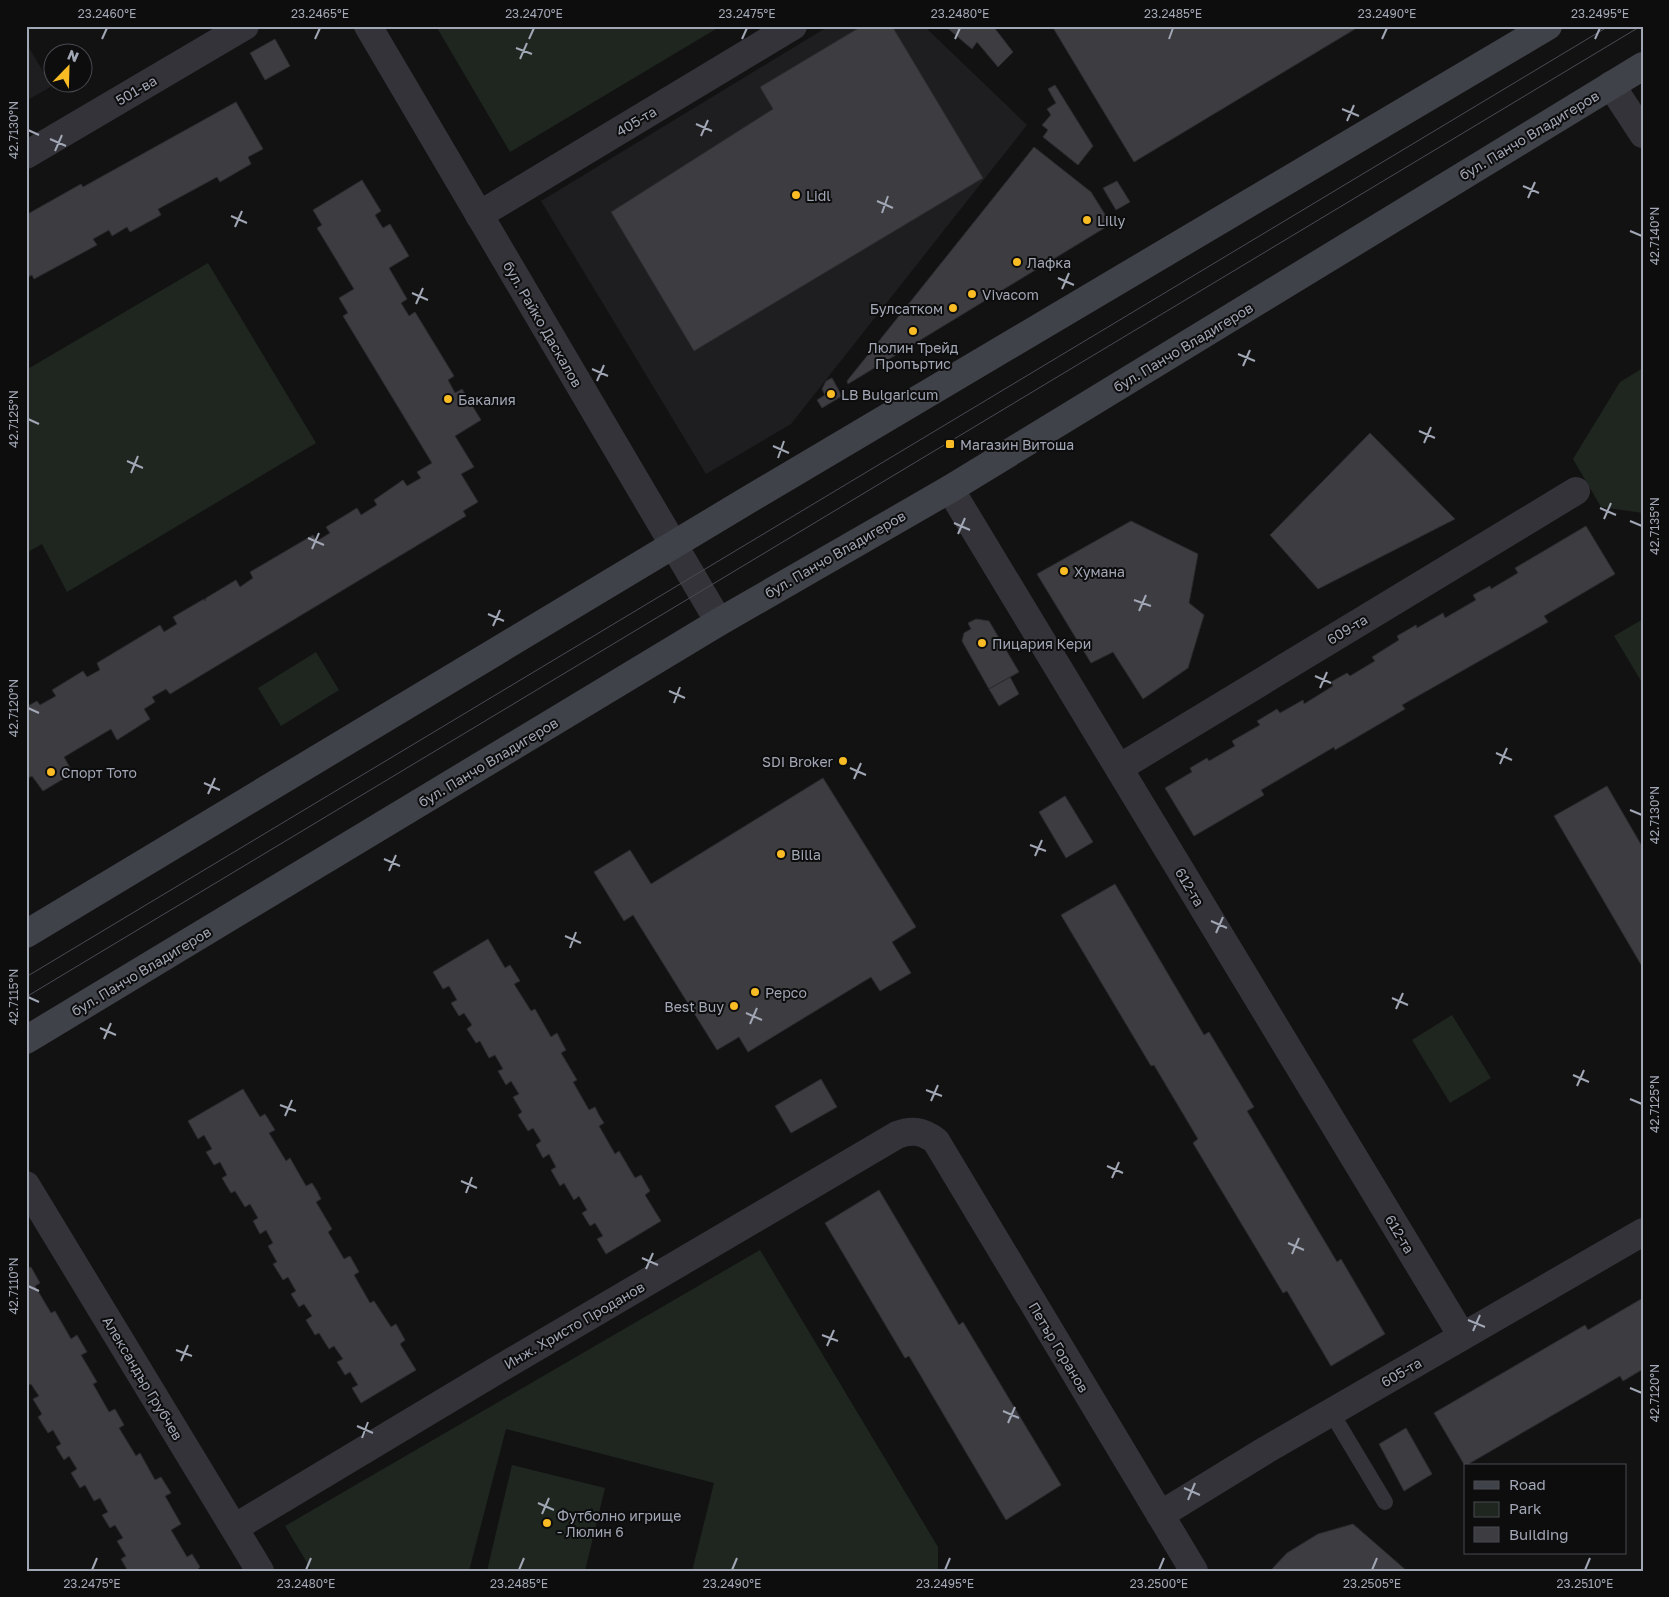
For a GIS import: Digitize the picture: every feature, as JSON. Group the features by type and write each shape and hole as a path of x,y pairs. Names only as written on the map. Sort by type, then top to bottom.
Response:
{"main road":[{"path":"26,934 1548,26"},
{"name":"бул. Панчо Владигеров","path":"26,1040 718,622 950,489 1643,66"}],"street":[{"name":"501-ва","path":"26,155 245,26"},
{"name":"бул. Райко Даскалов","path":"368,26 718,622"},
{"name":"405-та","path":"478,215 793,26"},
{"path":"1612,85 1643,134"},
{"name":"612-та","path":"950,489 1462,1336"},
{"name":"609-та","path":"1119,768 1576,491"},
{"name":"Инж. Христо Проданов","path":"234,1528 494,1372 897,1135 907,1131 918,1131"},
{"name":"Петър Горанов","path":"918,1131 928,1134 936,1140 1194,1571"},
{"name":"Александър Грубчев","path":"26,1185 260,1571"},
{"name":"605-та","path":"1160,1515 1331,1412 1643,1232"}],"lane":[{"path":"1331,1412 1385,1502"}],"shaded area":[{"path":"829,26 924,26 1027,125 791,424 706,474 541,201"},
{"path":"26,43 42,69 42,92 26,101"}],"green space":[{"path":"436,26 721,26 510,152"},
{"path":"208,263 316,443 67,592 42,544 26,553 26,370"},
{"path":"1643,368 1643,513 1601,507 1573,459 1620,382"},
{"path":"1643,619 1643,684 1614,636"},
{"path":"316,652 339,690 281,726 258,688"},
{"path":"1452,1015 1491,1078 1450,1103 1412,1040"},
{"path":"760,1250 938,1547 938,1571 692,1571 714,1483 506,1429 469,1571 312,1571 285,1526"},
{"name":"Футболно игрище - Люлин 6","path":"512,1465 605,1488 585,1571 487,1571"}],"building":[{"name":"Lidl","path":"862,26 892,26 983,178 694,351 611,212 773,109 760,87"},
{"path":"945,26 993,26 1013,52 998,67 977,42 972,49"},
{"path":"1052,26 1360,26 1134,162"},
{"path":"275,39 290,66 265,80 250,53"},
{"path":"1055,85 1093,146 1078,165 1043,137 1048,130 1042,125 1051,115 1047,109 1056,103 1048,89"},
{"path":"236,102 263,149 248,157 251,164 220,182 217,177 158,209 161,215 130,232 127,227 112,236 109,230 93,239 97,245 34,279 32,275 26,278 26,215 81,184 83,187"},
{"path":"1034,147 1091,192 1111,224 848,384 847,381"},
{"path":"362,180 381,211 375,215 379,222 383,228 390,224 409,256 389,268 407,299 401,303 409,316 415,312 454,376 448,380 455,393 462,389 481,420 455,436 474,467 461,474 478,502 463,511 466,516 170,694 166,689 152,697 155,702 144,709 150,719 117,740 111,729 64,757 73,773 43,791 32,776 26,779 26,707 37,701 40,705 56,696 52,690 83,671 87,677 100,670 97,663 160,625 164,632 177,624 173,617 204,599 205,601 206,598 236,580 240,587 253,578 250,572 313,535 317,541 330,533 326,527 357,508 361,515 377,505 374,500 403,480 407,486 421,478 417,472 432,463 343,316 348,313 339,298 354,289 317,228 322,225 313,210"},
{"path":"1117,181 1130,202 1116,210 1103,188"},
{"path":"832,378 842,396 822,408 817,400 825,395 822,389 826,381"},
{"path":"1370,433 1455,519 1318,589 1270,535"},
{"path":"1131,521 1198,554 1189,603 1204,615 1188,668 1143,699 1113,652 1091,663 1037,574"},
{"path":"1586,526 1615,574 1544,616 1548,622 1402,705 1405,709 1335,750 1334,747 1261,790 1264,795 1194,836 1165,788 1192,772 1190,768 1207,758 1209,761 1235,746 1232,741 1260,725 1257,721 1277,709 1280,713 1303,700 1304,704 1333,686 1331,682 1347,673 1350,676 1375,661 1372,657 1399,640 1397,636 1416,625 1417,628 1443,613 1445,618 1476,600 1473,595 1490,586 1491,589 1518,573 1515,568"},
{"path":"976,619 989,621 1019,672 989,689 962,641 964,633 971,629 968,623"},
{"path":"1010,677 1019,694 999,706 989,689"},
{"path":"823,778 916,927 892,942 911,973 880,991 871,977 748,1052 739,1037 717,1050 633,915 624,921 594,872 630,850 651,884"},
{"path":"1607,786 1643,848 1643,968 1554,816"},
{"path":"1065,796 1093,842 1066,858 1039,812"},
{"path":"1115,884 1204,1035 1209,1032 1254,1107 1247,1111 1337,1262 1341,1259 1385,1334 1331,1366 1287,1291 1283,1293 1193,1143 1198,1139 1154,1065 1151,1066 1061,915"},
{"path":"488,939 505,968 510,965 520,981 514,984 531,1011 535,1009 551,1037 557,1033 566,1050 561,1053 577,1080 573,1082 589,1110 595,1107 604,1123 599,1126 615,1154 619,1151 635,1178 641,1175 650,1191 645,1195 661,1221 606,1254 597,1239 603,1236 595,1223 590,1226 582,1213 587,1210 579,1196 574,1200 564,1183 560,1186 551,1170 556,1167 549,1154 543,1158 536,1145 541,1141 533,1128 528,1131 518,1115 522,1112 513,1097 519,1094 511,1081 506,1085 498,1071 503,1069 495,1055 489,1058 480,1041 476,1043 467,1029 472,1025 464,1013 459,1016 451,1003 457,1000 449,986 443,989 433,972"},
{"path":"821,1079 837,1107 791,1133 775,1106"},
{"path":"243,1089 260,1117 265,1114 275,1130 269,1133 286,1161 290,1158 306,1186 312,1183 317,1191 321,1199 316,1202 332,1229 328,1232 344,1259 350,1256 359,1272 354,1275 370,1303 374,1301 391,1327 396,1324 405,1340 400,1344 416,1370 361,1403 352,1388 358,1385 350,1372 345,1375 337,1362 343,1359 334,1346 329,1349 319,1333 315,1335 306,1320 312,1316 304,1304 299,1307 291,1294 296,1291 288,1277 283,1280 273,1264 277,1262 268,1246 273,1243 266,1230 260,1234 253,1221 258,1218 250,1204 245,1207 235,1191 231,1193 222,1178 227,1175 220,1162 214,1165 206,1152 212,1149 204,1135 198,1139 188,1121"},
{"path":"879,1190 959,1325 963,1322 1061,1485 1006,1520 909,1356 905,1358 825,1223"},
{"path":"31,1267 40,1283 35,1286 51,1313 55,1311 71,1339 77,1335 87,1352 81,1355 97,1382 93,1384 109,1412 115,1409 124,1425 119,1428 136,1456 140,1453 155,1480 161,1477 171,1493 165,1496 181,1524 171,1530 187,1557 192,1554 200,1567 196,1571 128,1571 121,1559 126,1556 117,1541 123,1538 115,1525 110,1528 102,1515 108,1512 100,1498 94,1501 85,1485 80,1488 71,1473 77,1469 69,1456 64,1460 56,1447 61,1444 53,1430 48,1433 38,1417 42,1414 33,1399 39,1396 31,1384 26,1386 26,1269"},
{"path":"1643,1298 1643,1369 1623,1381 1620,1376 1468,1464 1464,1464 1434,1413 1585,1325 1588,1330"},
{"path":"1406,1428 1432,1474 1404,1491 1379,1444"},
{"path":"1353,1524 1407,1571 1270,1571 1287,1553 1318,1534"}],"tram line":[{"path":"26,977 1609,26"},
{"path":"26,997 1641,26"}],"place":[{"name":"Lidl","path":"796,195"},
{"name":"Lilly","path":"1087,220"},
{"name":"Лафка","path":"1017,262"},
{"name":"Vivacom","path":"972,294"},
{"name":"Булсатком","path":"953,308"},
{"name":"Люлин Трейд Пропъртис","path":"913,331"},
{"name":"LB Bulgaricum","path":"831,394"},
{"name":"Бакалия","path":"448,399"},
{"name":"Магазин Витоша","path":"950,444"},
{"name":"Хумана","path":"1064,571"},
{"name":"Пицария Кери","path":"982,643"},
{"name":"SDI Broker","path":"843,761"},
{"name":"Спорт Тото","path":"51,772"},
{"name":"Billa","path":"781,854"},
{"name":"Pepco","path":"755,992"},
{"name":"Best Buy","path":"734,1006"},
{"name":"Футболно игрище - Люлин 6","path":"547,1523"}]}
